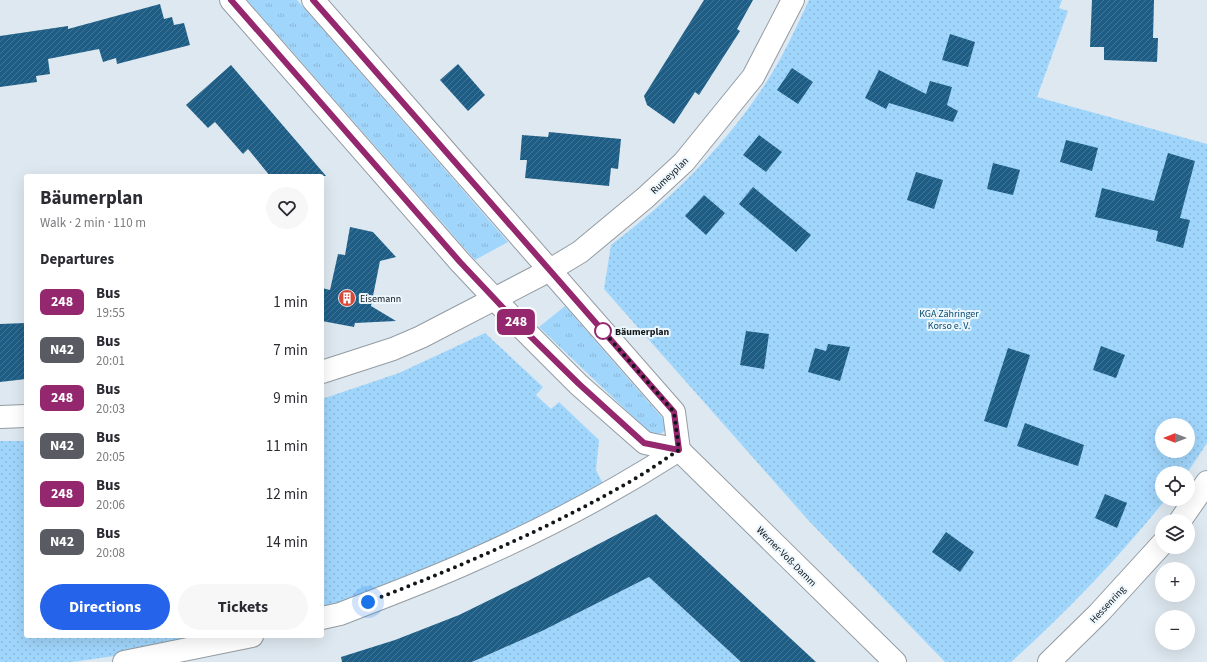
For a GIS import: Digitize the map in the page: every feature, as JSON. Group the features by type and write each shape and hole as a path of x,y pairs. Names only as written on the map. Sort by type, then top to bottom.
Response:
{"street":[{"path":"231,0 494,299 579,384 644,443 679,450"},
{"path":"313,0 674,412 679,450"},
{"name":"Rumeyplan","path":"494,299 550,270 580,252 684,162 753,77 793,0"},
{"path":"324,371 393,349 421,338 494,299"},
{"path":"0,417 24,416"},
{"path":"324,618 340,614 468,563 627,484 679,450"},
{"name":"Werner-Voß-Damm","path":"679,450 895,662"},
{"path":"1185,514 1207,482"},
{"name":"Hessenring","path":"1049,662 1100,614 1155,552"},
{"path":"124,662 242,638"}],"green space":[{"path":"247,0 297,0 508,242 475,260"},
{"name":"KGA Zähringer Korso e. V.","path":"809,0 1062,0 1059,8 1068,11 1037,97 1207,144 1207,443 1192,466 1155,466 1155,506 1160,506 1092,584 1011,662 945,662 809,521 604,289 611,245 653,211 711,154 762,89 787,45"},
{"path":"565,306 665,421 665,430 662,433 653,435 649,432 539,327"},
{"path":"485,333 543,387 536,395 551,409 559,402 599,440 596,470 603,484 472,551 365,594 324,607 324,398 399,373"},
{"path":"0,441 24,441 24,638 208,638 141,652 73,662 0,662"},
{"path":"649,577 741,662 472,662 546,629"}],"building":[{"path":"704,0 753,0 737,29 740,31 699,95 695,92 674,124 647,105 644,96"},
{"path":"1092,0 1154,0 1153,38 1158,38 1157,62 1104,60 1104,47 1090,47"},
{"path":"160,4 164,19 172,17 174,25 184,23 190,45 117,64 116,58 103,62 99,49 48,59 50,74 36,76 37,82 0,87 0,36 68,26 68,29"},
{"path":"950,34 975,42 968,67 942,60"},
{"path":"458,64 485,95 468,111 440,80"},
{"path":"231,65 326,176 324,176 324,174 268,174 248,149 243,154 215,122 208,128 186,105"},
{"path":"792,68 813,82 798,104 777,90"},
{"path":"879,70 926,94 930,81 952,87 947,105 958,111 953,122 889,103 886,109 865,98"},
{"path":"549,132 621,139 618,169 611,168 609,186 525,178 527,160 520,160 522,135 548,137"},
{"path":"759,135 782,152 766,172 743,155"},
{"path":"1066,140 1098,148 1092,171 1060,162"},
{"path":"1168,153 1195,161 1180,218 1190,220 1183,248 1156,241 1158,231 1095,217 1102,188 1154,201"},
{"path":"993,163 1020,170 1013,195 987,189"},
{"path":"916,172 943,180 934,209 907,200"},
{"path":"753,187 811,235 796,252 739,204"},
{"path":"704,195 725,213 706,235 685,216"},
{"path":"350,227 373,232 396,257 380,261 371,306 396,321 355,323 354,327 324,321 324,288 330,290 338,254 345,255"},
{"path":"24,323 24,379 0,382 0,324"},
{"path":"746,331 769,334 764,369 740,365"},
{"path":"828,344 850,347 840,381 808,372 815,348 826,351"},
{"path":"1101,346 1125,355 1116,378 1093,370"},
{"path":"1008,348 1030,355 1007,428 984,421"},
{"path":"1025,423 1084,445 1078,466 1017,446"},
{"path":"1105,494 1127,503 1117,528 1095,518"},
{"path":"656,514 816,662 741,662 649,577 544,630 472,662 342,662 341,657 395,640 459,615 526,582"},
{"path":"946,532 974,552 960,572 932,552"}],"bus line":[{"name":"248","path":"231,0 460,262 523,329 579,384 644,443 679,450 674,412 313,0"}],"place":[{"name":"Eisemann","path":"347,298"},
{"name":"Bäumerplan","path":"603,331"}],"route":[{"path":"368,602 468,563 554,523 627,484 679,450 674,412 603,331"}]}
